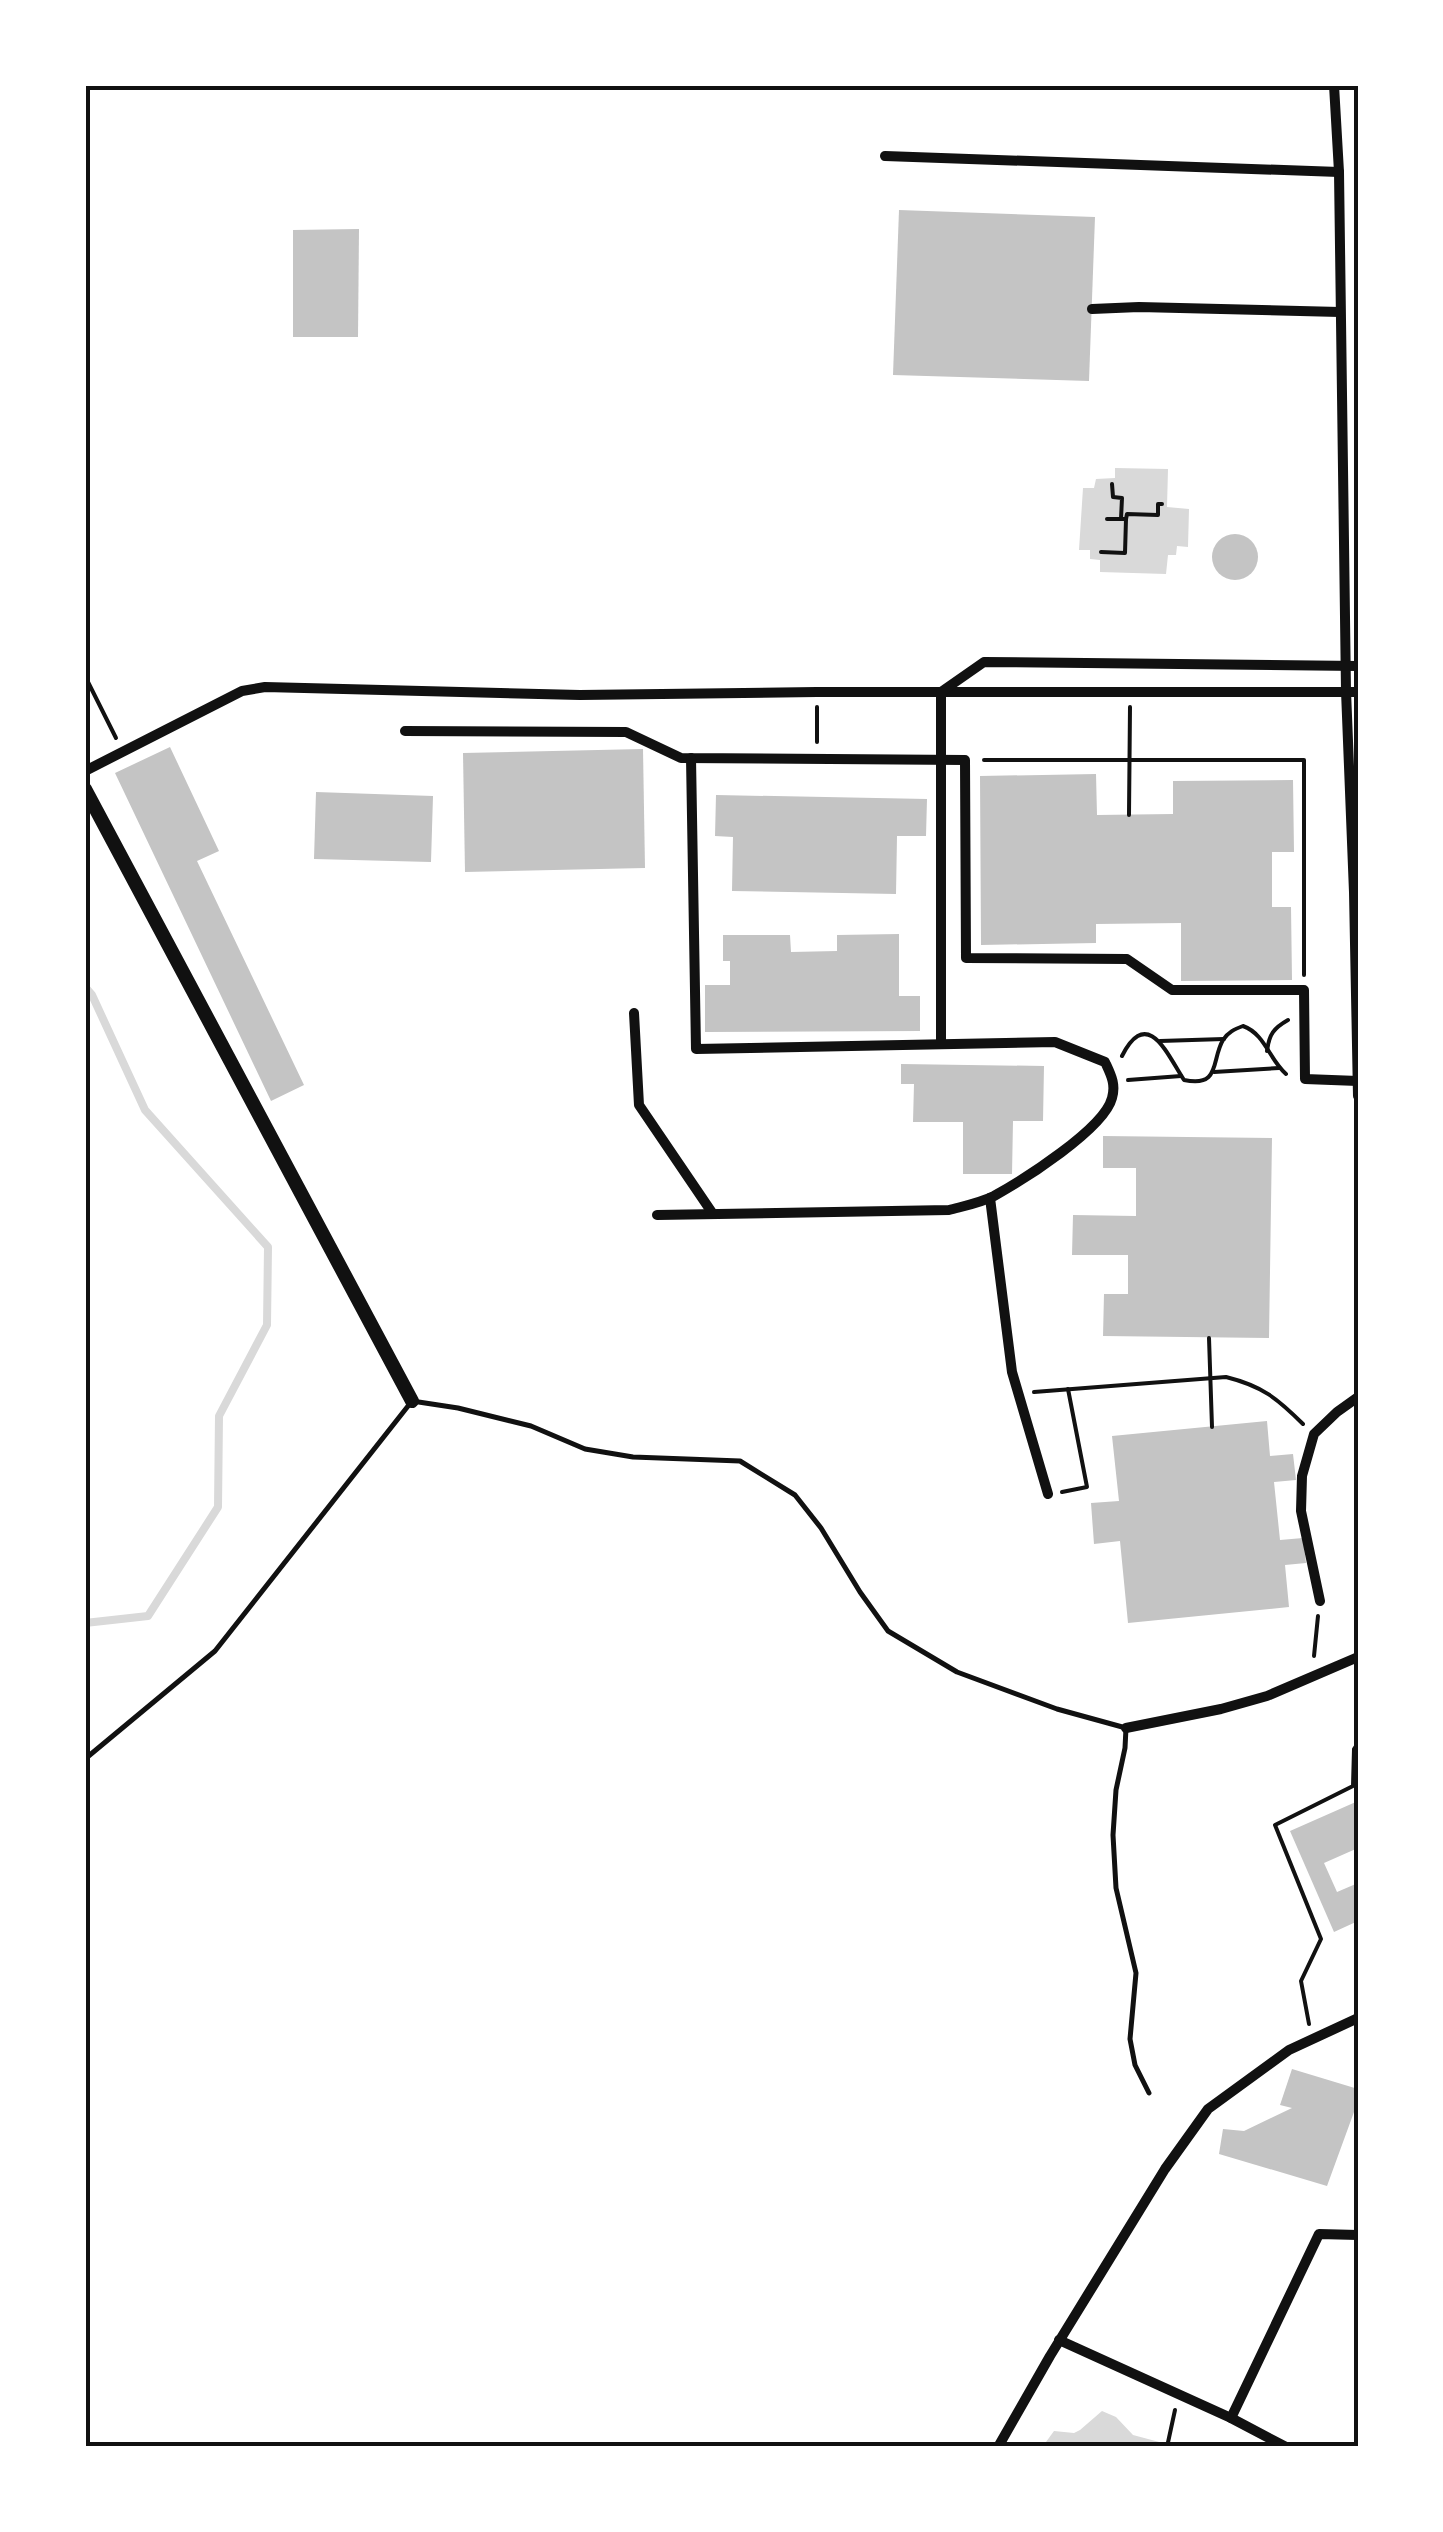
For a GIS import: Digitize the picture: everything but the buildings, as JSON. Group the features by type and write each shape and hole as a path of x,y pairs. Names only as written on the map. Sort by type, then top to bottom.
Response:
{"street":[{"path":"1334,85 1352,666 1358,1096"},
{"path":"885,156 1339,172"},
{"path":"1092,308 1340,312"},
{"path":"941,692 984,662 1352,666"},
{"path":"85,771 242,691 265,686 580,695 1352,692"},
{"path":"940,1044 941,692"},
{"path":"405,732 626,732 681,758 965,760 966,958 1128,959 1172,990 1304,990 1306,1079 1358,1081"},
{"path":"657,1215 949,1210 990,1198 1050,1161 1104,1116 1112,1100 1114,1081 1105,1062 1055,1042 696,1049 692,758"},
{"path":"85,789 412,1401"},
{"path":"634,1014 640,1105 712,1214"},
{"path":"990,1198 1012,1372 1048,1494"},
{"path":"1320,1601 1301,1512 1302,1476 1314,1434 1336,1412 1358,1398"},
{"path":"1126,1728 1267,1696 1358,1657"},
{"path":"998,2447 1165,2169 1208,2109 1289,2050 1358,2018"},
{"path":"1231,2418 1319,2234 1358,2235"},
{"path":"1059,2340 1286,2447"}],"lane":[{"path":"85,1758 216,1651 412,1401 531,1426 585,1450 740,1462 795,1496 821,1528 888,1631 958,1672 1057,1710 1126,1728 1113,1834 1116,1888 1136,1973 1130,2039 1149,2094"}],"path":[{"path":"1102,552 1125,553 1122,498 1113,496 1112,484"},
{"path":"1124,519 1127,514 1158,514 1158,504 1162,504"},
{"path":"1107,519 1124,519"},
{"path":"85,676 123,751"},
{"path":"817,692 817,759"},
{"path":"1129,815 1131,692"},
{"path":"965,760 1304,760 1304,990"},
{"path":"1268,1050 1268,1038 1276,1026 1289,1019 1305,1018"},
{"path":"1181,1076 1114,1081 1122,1056 1133,1038 1142,1035 1160,1041 1184,1080 1196,1083 1208,1078 1224,1039 1243,1026 1260,1036 1286,1074 1306,1079"},
{"path":"1160,1041 1224,1039"},
{"path":"1213,1072 1279,1068"},
{"path":"1209,1338 1212,1426"},
{"path":"1018,1393 1226,1376 1256,1384 1314,1434"},
{"path":"1048,1494 1087,1487 1068,1389"},
{"path":"1311,1678 1320,1601"},
{"path":"1312,2039 1301,1981 1320,1939 1275,1825 1353,1786 1354,1750 1358,1743"},
{"path":"1167,2447 1178,2395"}],"shaded area":[{"path":"1115,468 1168,469 1167,507 1189,509 1188,547 1177,546 1176,555 1168,555 1166,574 1100,572 1100,560 1090,559 1090,550 1079,550 1083,488 1094,488 1096,479 1115,478"},
{"path":"1102,2411 1116,2417 1133,2435 1178,2447 1046,2447 1054,2431 1074,2433"}],"waterway":[{"path":"85,987 145,1110 268,1247 267,1325 219,1416 218,1507 148,1616 85,1623"}]}
